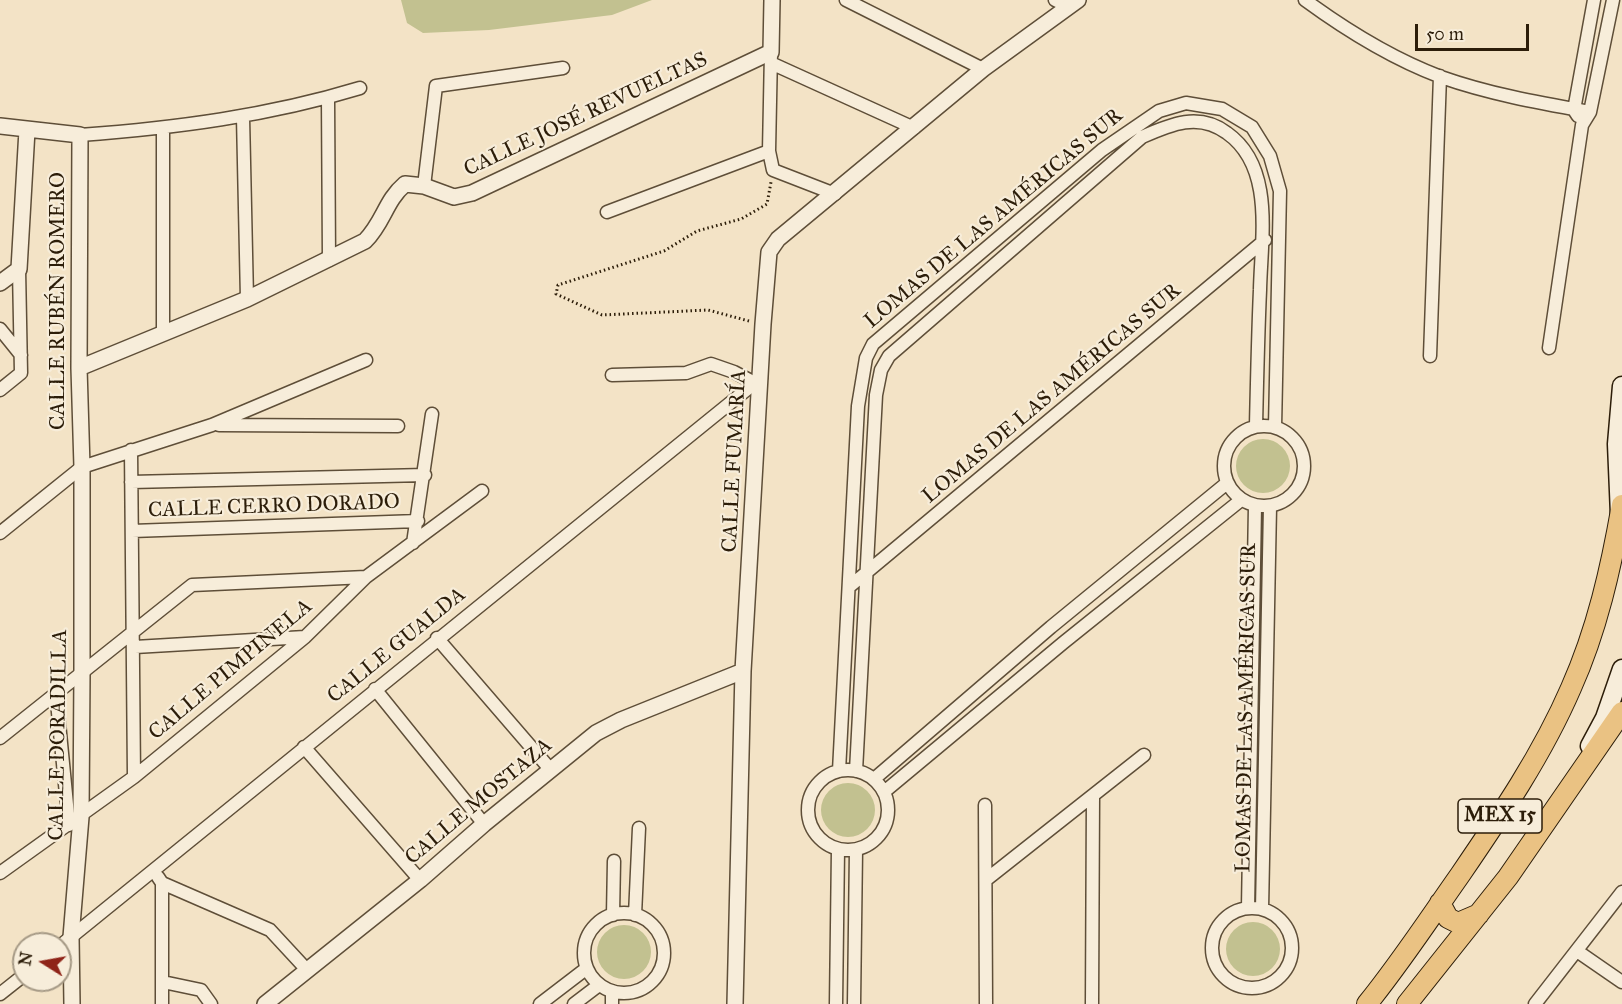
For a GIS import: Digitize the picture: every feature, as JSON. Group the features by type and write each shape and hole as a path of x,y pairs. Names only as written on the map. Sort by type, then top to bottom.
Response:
{"main road":[{"path":"1621,510 1617,444 1622,386"},
{"name":"MEX 15","path":"1367,1004 1402,961 1517,791 1571,688 1606,586 1621,510"},
{"path":"1570,785 1605,717 1622,669"},
{"name":"MEX 15","path":"1407,1004 1508,877 1622,712"},
{"path":"1440,903 1448,918 1458,923 1480,913"},
{"path":"1418,938 1432,937 1439,942 1443,949 1441,961"}],"street":[{"path":"772,0 769,151 773,170 836,194 983,69 1074,4"},
{"path":"846,0 983,69"},
{"path":"1055,0 1074,4"},
{"path":"1305,0 1343,28 1440,76 1485,90 1590,112"},
{"path":"1582,125 1574,110 1594,0"},
{"path":"1549,348 1582,125 1590,112 1612,0"},
{"path":"772,58 914,128"},
{"name":"CALLE JOSÉ REVUELTAS","path":"424,186 454,197 472,193 772,58"},
{"path":"79,368 247,299 365,241 378,228 394,193 405,184 424,186 436,86 563,68"},
{"path":"1430,356 1440,76"},
{"path":"0,126 80,135 163,129 243,117 360,88"},
{"path":"327,98 329,260"},
{"name":"LOMAS DE LAS AMÉRICAS SUR","path":"839,771 858,406 866,358 873,344 1008,229 1127,130 1159,111 1186,103 1222,109 1252,127 1270,156 1277,182 1279,229 1275,427"},
{"path":"243,117 247,299"},
{"name":"LOMAS DE LAS AMÉRICAS SUR","path":"856,771 876,395 881,370 889,356 1142,137 1168,125 1196,120 1219,127 1239,141 1254,162 1262,204 1256,426"},
{"path":"163,129 163,334"},
{"path":"0,390 21,373 19,269 27,130"},
{"name":"CALLE RUBÉN ROMERO","path":"80,135 79,368 82,467"},
{"path":"607,212 769,151"},
{"name":"CALLE FUMARÍA","path":"735,1004 743,671 757,380 769,252 778,239 836,194"},
{"path":"1008,229 1021,243"},
{"name":"LOMAS DE LAS AMÉRICAS SUR","path":"849,587 868,574 1279,229"},
{"path":"0,284 19,269"},
{"path":"0,329 21,355"},
{"path":"0,533 82,467 212,425 366,360"},
{"path":"612,375 686,374 711,364 757,380"},
{"name":"CALLE GUALDA","path":"72,935 757,380"},
{"path":"413,543 425,475 432,414"},
{"path":"212,425 398,426"},
{"path":"1256,426 1275,427 1289,434 1299,446 1304,469 1296,491 1285,501 1270,507 1255,506 1241,500 1227,483 1223,468 1225,454 1232,441 1243,432 1256,426"},
{"path":"131,450 135,630 134,777"},
{"name":"CALLE DORADILLA","path":"66,932 75,821 82,672 82,467"},
{"path":"131,482 425,475"},
{"path":"873,779 1051,627 1227,483"},
{"name":"CALLE PIMPINELA","path":"0,873 134,777 305,637 366,577 482,490"},
{"name":"LOMAS DE LAS AMÉRICAS SUR","path":"884,792 1063,643 1241,500"},
{"name":"LOMAS DE LAS AMÉRICAS SUR","path":"1248,908 1255,506"},
{"name":"LOMAS DE LAS AMÉRICAS SUR","path":"1262,909 1270,507"},
{"name":"CALLE CERRO DORADO","path":"132,531 418,521"},
{"path":"0,738 192,585 366,577"},
{"path":"1051,627 1063,643"},
{"path":"135,647 305,637"},
{"path":"437,638 550,769"},
{"name":"CALLE MOSTAZA","path":"265,1004 420,880 484,824 596,733 621,720 743,671"},
{"path":"375,689 484,824"},
{"path":"56,692 75,821"},
{"path":"1250,708 1266,708"},
{"path":"304,747 420,880"},
{"path":"987,879 1144,754"},
{"path":"839,771 856,771 873,779 884,792 888,810 884,828 867,846 856,850 838,849 819,837 812,828 809,804 819,783 839,771"},
{"path":"1092,1004 1093,796"},
{"path":"985,805 986,1004"},
{"path":"635,915 639,828"},
{"path":"836,1004 838,849"},
{"path":"854,1004 856,850"},
{"path":"613,915 614,861"},
{"path":"154,871 162,883 270,930 308,970"},
{"path":"162,883 162,1004"},
{"path":"1535,1004 1622,892"},
{"path":"1248,908 1262,909 1275,915 1285,925 1291,938 1292,952 1288,966 1280,977 1269,985 1255,989 1241,988 1228,982 1219,972 1213,959 1212,945 1215,931 1223,920 1235,912 1248,908"},
{"path":"613,915 635,915 647,921 656,930 662,942 663,955 654,979 631,998 612,998 587,968 584,946 588,936 602,919 613,915"},
{"path":"1357,1004 1404,944 1418,938"},
{"path":"1577,951 1622,982"},
{"path":"540,1004 587,968"},
{"path":"163,982 201,990 211,1004"},
{"path":"0,994 12,984"},
{"path":"574,1004 599,985"}],"path":[{"path":"763,324 708,310 602,315 556,294 558,285 664,251 697,231 741,219 767,204 773,170"}],"shaded area":[{"path":"401,0 652,0 612,15 489,30 423,33 407,23"},
{"path":"1258,439 1268,439 1278,443 1286,451 1290,466 1286,481 1278,489 1268,493 1258,493 1248,489 1240,481 1236,471 1236,461 1240,451 1248,443"},
{"path":"843,783 853,783 863,787 871,795 875,810 871,825 863,833 853,837 843,837 833,833 825,825 821,815 821,805 825,795 833,787"},
{"path":"1248,922 1258,922 1268,926 1276,934 1280,949 1276,964 1268,972 1258,976 1248,976 1238,972 1230,964 1226,954 1226,944 1230,934 1238,926"},
{"path":"619,925 629,925 639,929 647,937 651,952 647,967 639,975 629,979 619,979 609,975 601,967 597,957 597,947 601,937 609,929"}]}
